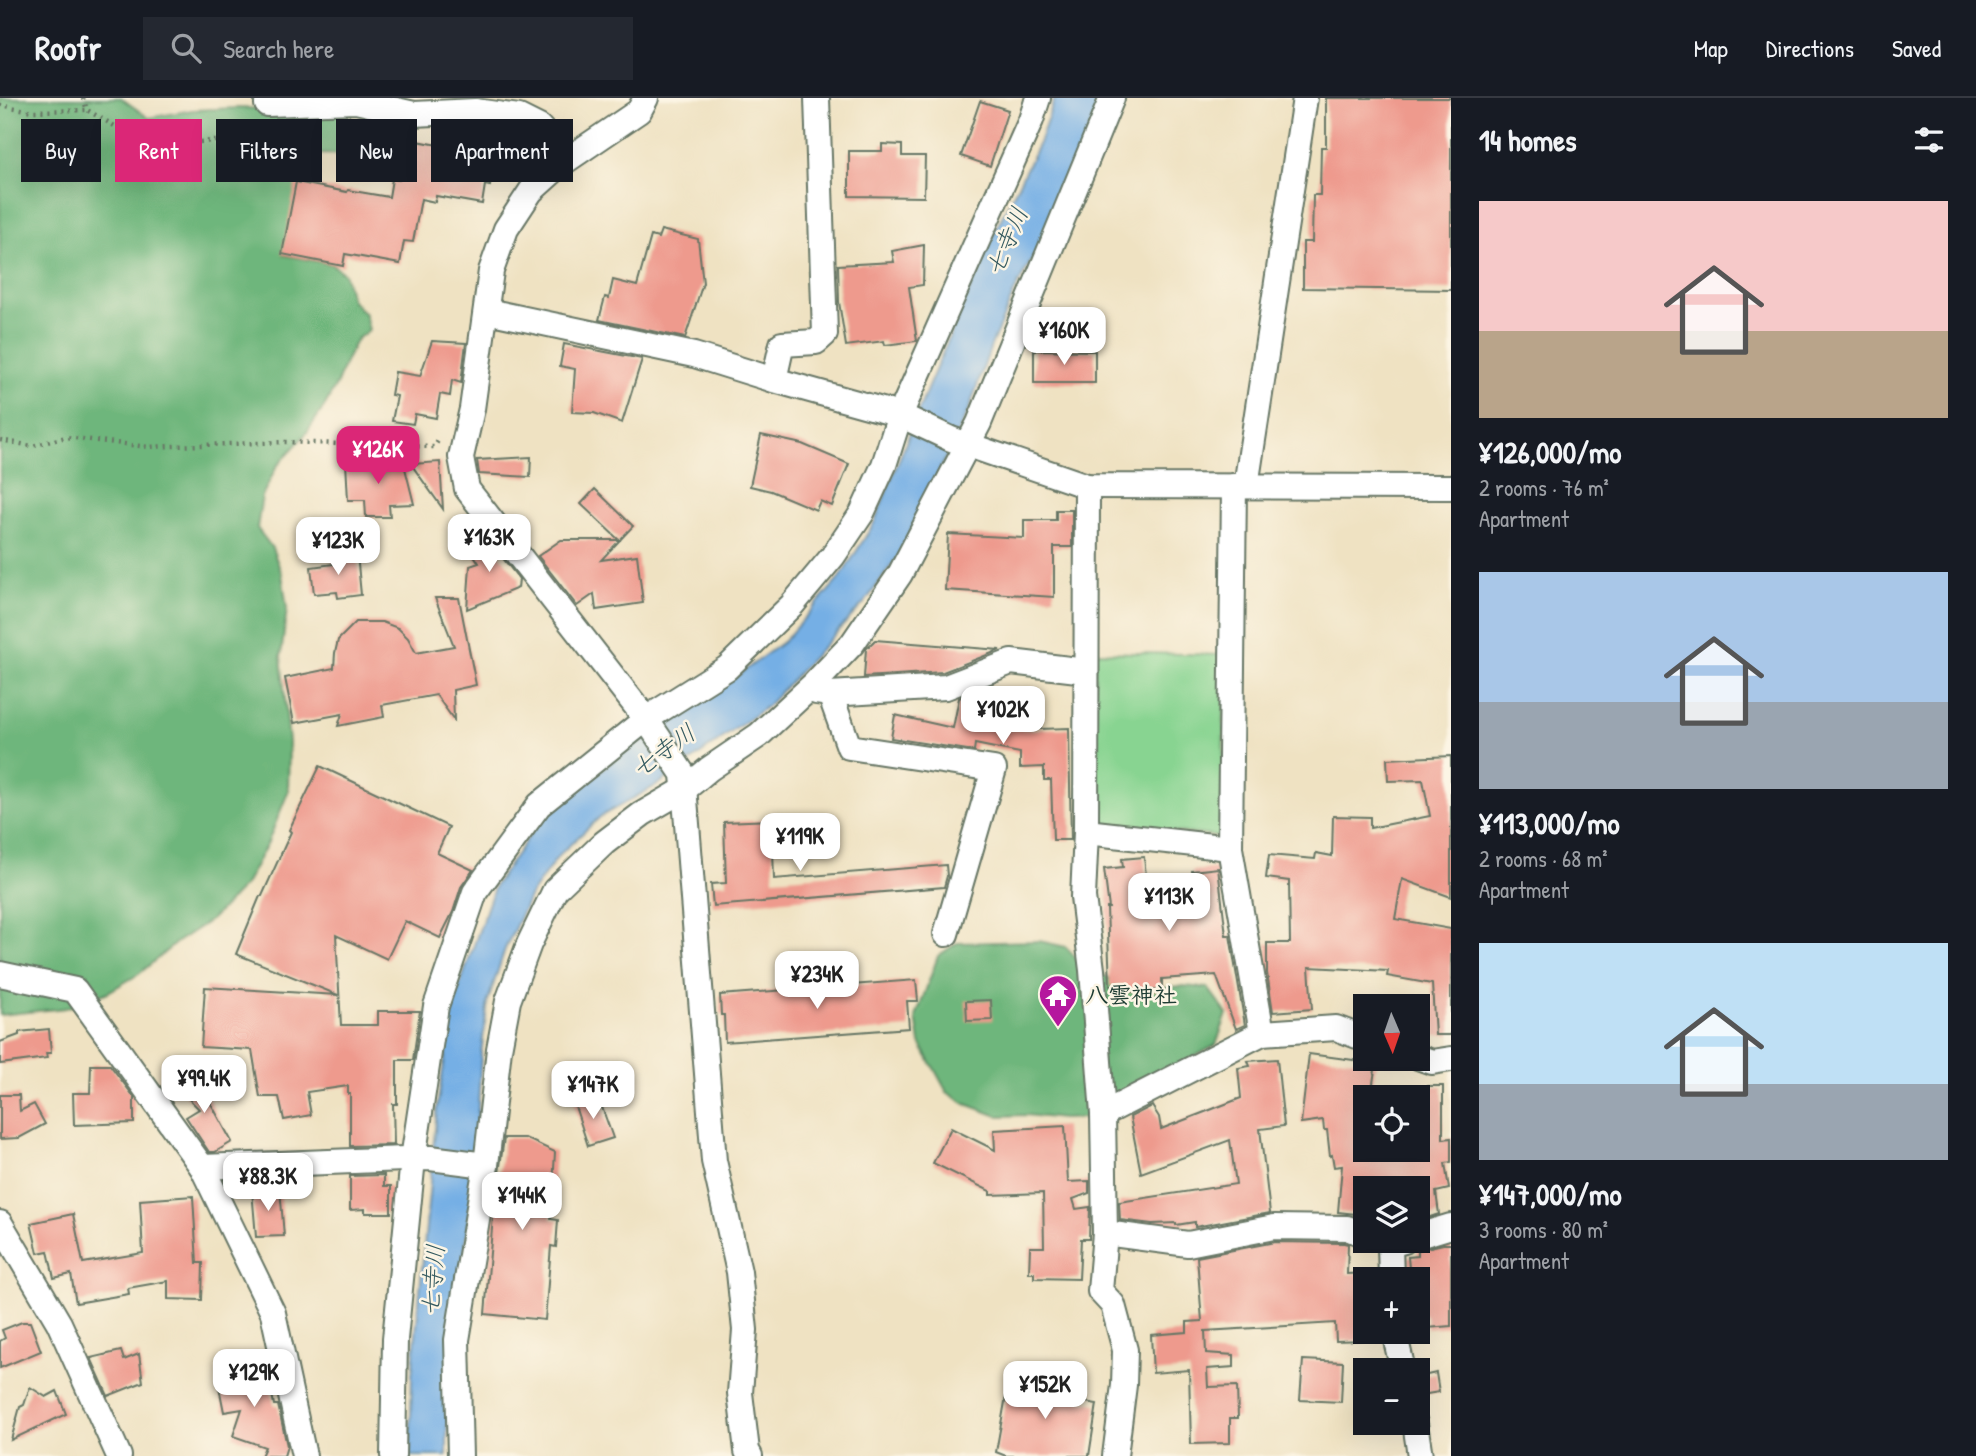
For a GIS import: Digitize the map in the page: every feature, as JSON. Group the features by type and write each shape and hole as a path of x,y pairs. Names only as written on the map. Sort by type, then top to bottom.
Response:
{"street":[{"path":"573,156 639,111 646,98"},
{"path":"774,380 782,344 816,342 825,334 817,98"},
{"path":"393,1456 395,1339 421,1158 436,1006 475,892 539,805 727,668 800,596 833,556 862,513 907,418 1038,98"},
{"path":"460,1456 457,1340 499,1049 508,1001 529,944 555,890 604,843 684,782 709,769 819,692 900,574 959,441 979,423 1112,98"},
{"path":"1262,1033 1230,848 1240,486 1305,98"},
{"path":"278,104 356,101 414,114 475,111 523,119"},
{"path":"541,182 531,191 506,229 491,271 470,417 461,457 467,489 649,724 684,782 714,1161 739,1272 745,1330 740,1393 747,1451 750,1456"},
{"path":"487,311 694,355 907,418 959,441 1087,486 1451,487"},
{"path":"1087,486 1086,832 1083,897 1092,971 1102,1114 1105,1233 1100,1291 1113,1305 1125,1350 1124,1385 1115,1456"},
{"path":"819,692 946,687 1011,662 1086,671"},
{"path":"819,692 849,747 994,769 946,934"},
{"path":"1086,832 1230,848"},
{"path":"0,974 75,990 202,1167 273,1313 304,1456"},
{"path":"1102,1114 1262,1033 1336,1028 1353,1034"},
{"path":"1430,1061 1451,1059"},
{"path":"202,1167 421,1158 482,1165"},
{"path":"0,1223 59,1324 119,1456"},
{"path":"1430,1232 1451,1226"},
{"path":"1105,1233 1188,1244 1274,1227 1347,1227 1353,1230"},
{"path":"1418,1435 1420,1456"}],"path":[{"path":"83,98 87,110"},
{"path":"0,105 32,111 87,110 125,132 172,144 228,140 265,130 278,104"},
{"path":"0,440 32,446 66,437 148,447 285,442 433,447 440,439"}],"green space":[{"path":"0,98 121,98 149,118 192,110 238,108 324,110 353,119 336,119 336,154 322,154 322,119 216,119 216,182 299,182 284,255 331,264 344,273 351,299 365,314 369,330 357,339 324,407 305,435 277,466 262,496 257,528 272,548 282,574 287,608 281,656 289,742 288,792 268,842 245,885 212,919 177,942 139,974 108,992 66,1008 0,1015"},
{"path":"1095,652 1225,655 1222,837 1095,823"},
{"path":"1039,941 1066,947 1079,961 1112,980 1157,988 1208,988 1227,1014 1216,1045 1083,1118 998,1116 966,1104 947,1092 920,1043 916,1017 938,956 957,943"}],"water":[{"name":"七寺川","path":"1055,98 1101,98 1048,231 1017,286 992,343 969,409 899,555 865,602 767,706 659,784 601,816 559,855 530,895 505,949 488,1001 481,1053 474,1181 447,1383 447,1456 410,1456 412,1376 437,1108 454,1002 495,885 544,815 635,743 725,685 784,641 840,578 874,523 928,387 996,229 1039,143"}],"building":[{"path":"1326,98 1451,98 1451,290 1303,288 1303,242 1312,242 1313,195 1320,195 1321,147 1326,147"},
{"path":"980,101 1008,110 990,166 961,156"},
{"path":"417,141 431,144 431,182 491,182 490,186 485,185 482,204 436,196 435,202 421,199 413,242 404,241 400,264 345,254 343,266 282,254 296,182 389,197 392,182 417,182"},
{"path":"882,144 902,145 902,156 925,156 924,197 849,196 849,151 882,151"},
{"path":"661,230 698,239 703,283 685,338 599,320 605,297 609,298 613,280 637,286 651,236 658,238"},
{"path":"924,245 923,285 909,287 917,341 885,345 884,341 846,346 839,302 838,265 894,262 892,251"},
{"path":"432,341 466,343 461,383 452,380 450,396 440,394 436,418 415,414 413,424 392,421 397,396 391,395 395,372 420,376"},
{"path":"564,344 642,359 622,423 594,413 572,412 575,369 560,366"},
{"path":"1034,350 1095,351 1095,383 1034,383"},
{"path":"761,435 802,444 849,464 832,506 820,501 816,510 771,491 750,486"},
{"path":"531,457 530,477 479,474 477,460"},
{"path":"393,460 393,465 404,464 414,504 389,505 390,517 366,517 365,500 348,500 346,462"},
{"path":"440,462 443,509 411,464"},
{"path":"595,489 633,526 601,560 637,555 643,603 596,610 594,594 577,606 538,556 561,540 619,540 581,504"},
{"path":"1056,510 1072,510 1072,547 1054,547 1054,597 945,590 948,534 1024,538 1024,520 1056,520"},
{"path":"487,538 519,579 518,588 467,609 470,566 479,563 468,546 478,539"},
{"path":"357,554 361,595 338,598 337,592 314,594 311,567 334,564 333,557"},
{"path":"435,598 459,598 476,685 453,690 454,720 436,695 382,705 384,717 338,726 342,714 294,723 285,678 334,668 338,640 356,622 382,622 398,628 408,638 416,653 454,646"},
{"path":"875,640 1000,650 943,672 864,677 866,649"},
{"path":"970,694 1013,702 1008,730 1069,728 1071,840 1053,840 1051,780 1044,780 1044,767 1020,768 1020,753 975,744 974,751 891,738 895,715 953,728 959,698"},
{"path":"1451,756 1451,897 1402,879 1395,919 1451,929 1451,1035 1435,1035 1432,984 1387,976 1388,971 1309,967 1312,1009 1273,1012 1267,973 1267,943 1290,943 1289,881 1266,878 1269,855 1315,859 1316,853 1332,856 1333,816 1370,817 1370,828 1430,816 1423,780 1388,781 1387,759"},
{"path":"320,766 449,827 437,853 473,870 461,887 453,912 440,938 405,921 387,959 336,935 341,1025 378,1025 378,1011 420,1011 413,1060 397,1060 397,1104 393,1104 394,1145 350,1146 348,1086 307,1092 311,1115 284,1120 279,1097 260,1097 252,1050 201,1047 205,987 338,995 236,954 291,832 289,830"},
{"path":"772,820 774,879 946,865 944,887 713,906 711,884 726,883 724,822"},
{"path":"1144,857 1147,885 1193,884 1192,871 1218,868 1226,935 1230,935 1245,1025 1236,1029 1216,975 1162,979 1162,990 1125,992 1124,985 1110,986 1109,908 1104,869 1123,867 1122,859"},
{"path":"916,980 918,1001 907,1001 909,1028 725,1042 720,995"},
{"path":"991,1000 992,1020 967,1021 966,1001"},
{"path":"49,1029 51,1053 46,1053 47,1058 0,1064 0,1042 19,1035 19,1032"},
{"path":"1309,1054 1353,1060 1353,1071 1375,1071 1373,1085 1353,1085 1353,1162 1430,1162 1430,1086 1443,1086 1443,1139 1451,1138 1451,1162 1445,1163 1449,1189 1436,1192 1439,1214 1430,1217 1430,1176 1353,1176 1353,1214 1338,1212 1342,1166 1334,1167 1323,1120 1301,1123"},
{"path":"1277,1059 1284,1126 1260,1129 1270,1213 1195,1227 1195,1222 1176,1225 1120,1220 1119,1202 1236,1184 1230,1140 1141,1173 1130,1117 1152,1106 1159,1117 1161,1129 1241,1098 1238,1068 1250,1066 1248,1061"},
{"path":"91,1065 110,1065 134,1097 134,1123 74,1125 73,1093 90,1093"},
{"path":"192,1069 232,1142 215,1152 209,1152 186,1117 199,1109 175,1085"},
{"path":"0,1095 19,1095 20,1111 34,1104 45,1124 19,1138 0,1139"},
{"path":"598,1096 613,1138 588,1146 574,1103"},
{"path":"1065,1126 1068,1182 1089,1181 1089,1193 1073,1199 1076,1209 1090,1207 1089,1239 1081,1239 1079,1279 1034,1278 1034,1273 1029,1273 1030,1247 1044,1247 1043,1193 990,1195 990,1191 933,1163 951,1128 995,1150 994,1130"},
{"path":"504,1138 525,1138 555,1152 551,1219 558,1220 556,1247 551,1246 545,1320 485,1314 493,1216"},
{"path":"384,1175 384,1186 391,1186 391,1213 350,1210 350,1176"},
{"path":"280,1188 284,1236 256,1237 252,1190"},
{"path":"193,1196 197,1263 203,1263 202,1300 168,1299 168,1281 128,1288 129,1294 76,1303 71,1274 54,1278 48,1251 38,1253 31,1223 73,1214 83,1263 143,1253 140,1200"},
{"path":"1275,1242 1348,1244 1347,1274 1353,1274 1353,1340 1336,1341 1335,1323 1205,1331 1206,1353 1234,1355 1234,1367 1207,1369 1208,1387 1237,1386 1238,1418 1230,1418 1230,1443 1191,1444 1189,1370 1153,1373 1151,1335 1187,1332 1187,1322 1202,1321 1197,1257"},
{"path":"1451,1244 1451,1326 1430,1328 1430,1267 1409,1267 1408,1257 1418,1256 1418,1253 1430,1253 1430,1247"},
{"path":"22,1322 30,1322 41,1351 0,1368 0,1341 5,1338 2,1330"},
{"path":"121,1351 124,1360 139,1354 143,1382 108,1396 91,1358"},
{"path":"1303,1360 1343,1362 1341,1402 1300,1400"},
{"path":"257,1361 261,1379 269,1378 274,1405 278,1405 287,1446 284,1456 261,1456 265,1447 233,1436 242,1409 224,1412 217,1377 240,1373 239,1365"},
{"path":"1436,1373 1439,1392 1430,1394 1430,1374"},
{"path":"1010,1374 1038,1379 1037,1384 1081,1391 1079,1401 1097,1404 1089,1456 1006,1456 996,1452"},
{"path":"30,1387 46,1397 57,1391 66,1414 11,1440 20,1407 24,1405"}],"place":[{"name":"八雲神社","path":"1058,1028"}]}
